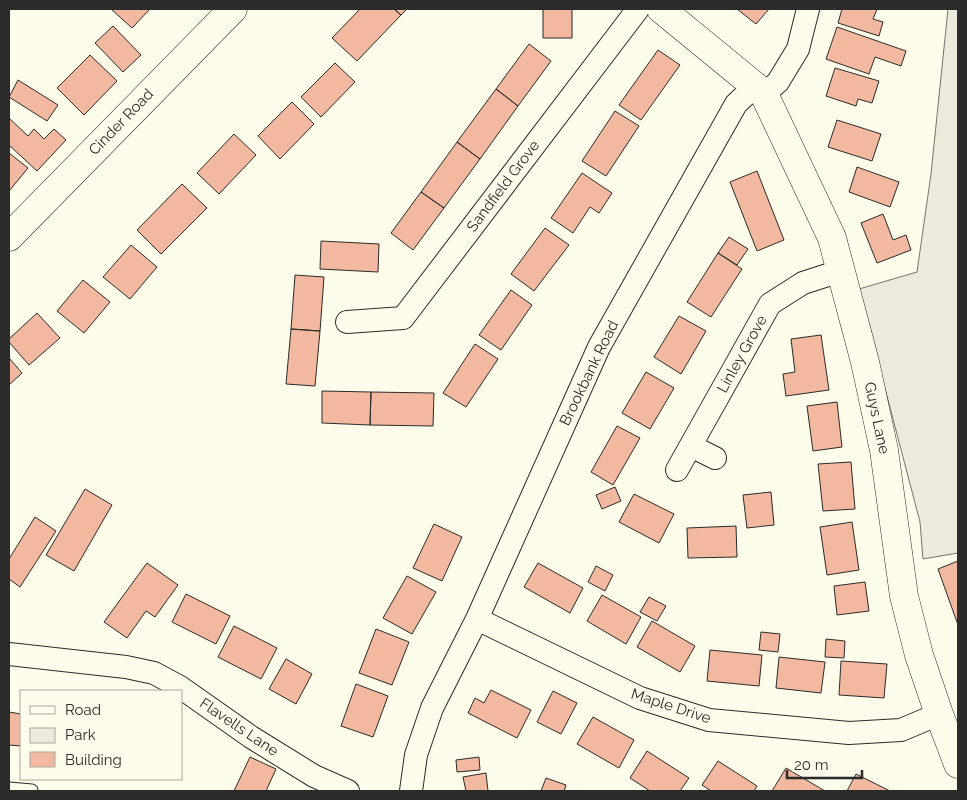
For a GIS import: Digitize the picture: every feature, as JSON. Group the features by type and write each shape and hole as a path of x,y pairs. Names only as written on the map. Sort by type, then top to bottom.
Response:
{"street":[{"name":"Cinder Road","path":"9,237 234,9"},
{"name":"Sandfield Grove","path":"347,322 403,318 638,9"},
{"path":"661,9 760,90"},
{"name":"Brookbank Road","path":"412,791 416,755 432,708 477,619 599,347 736,104 778,82 798,49 808,9"},
{"name":"Guys Lane","path":"760,90 832,238 865,362 884,450 904,596 919,655 958,764"},
{"name":"Linley Grove","path":"677,470 770,304 803,283 840,271"},
{"path":"691,446 715,458"},
{"name":"Maple Drive","path":"477,619 640,698 709,720 848,733 900,730 939,714"},
{"name":"Flavells Lane","path":"9,654 126,667 154,673 180,687 251,737 314,776 348,791"}],"lane":[{"path":"9,788 32,790"}],"green space":[{"path":"948,9 958,9 958,553 923,559 920,522 859,289 917,272 931,174"}],"building":[{"path":"111,9 150,9 132,28"},
{"path":"360,9 394,9 401,15 357,61 332,38"},
{"path":"394,9 407,9 401,15"},
{"path":"543,9 572,9 572,38 543,38"},
{"path":"737,9 769,9 756,24"},
{"path":"842,9 877,9 873,19 883,22 879,36 838,23"},
{"path":"113,26 141,55 123,72 95,43"},
{"path":"837,27 906,51 901,66 875,57 869,74 826,59"},
{"path":"529,44 551,61 518,106 496,89"},
{"path":"658,50 680,65 641,120 619,105"},
{"path":"90,55 117,81 84,115 57,88"},
{"path":"335,63 355,82 321,117 301,97"},
{"path":"835,68 879,81 872,103 858,99 856,106 826,96"},
{"path":"18,80 58,105 47,121 9,97"},
{"path":"496,89 518,106 480,159 457,142"},
{"path":"292,102 314,124 280,159 258,136"},
{"path":"615,111 639,126 606,176 582,161"},
{"path":"9,118 28,136 34,129 44,139 54,129 66,140 37,171 9,145"},
{"path":"837,120 881,134 872,161 828,147"},
{"path":"234,134 256,155 219,194 197,173"},
{"path":"457,142 480,159 444,208 421,192"},
{"path":"9,153 28,168 9,191"},
{"path":"857,167 899,182 890,207 849,192"},
{"path":"757,171 784,240 757,251 730,182"},
{"path":"582,173 612,193 599,213 590,207 573,233 551,218"},
{"path":"182,184 207,208 161,254 137,230"},
{"path":"421,192 444,208 413,250 391,233"},
{"path":"883,214 893,240 906,235 911,250 877,263 861,223"},
{"path":"545,228 569,245 534,291 511,274"},
{"path":"729,237 748,249 737,265 718,253"},
{"path":"321,241 379,244 378,272 320,269"},
{"path":"131,245 157,267 130,299 103,277"},
{"path":"718,253 742,269 711,317 687,302"},
{"path":"295,275 324,277 320,331 291,329"},
{"path":"83,280 110,302 84,333 57,311"},
{"path":"511,290 532,305 501,350 479,335"},
{"path":"37,313 60,338 29,365 9,342 9,339"},
{"path":"679,316 706,331 681,374 654,357"},
{"path":"291,329 320,331 315,386 286,384"},
{"path":"821,335 829,390 786,396 783,374 795,372 791,339"},
{"path":"475,344 498,359 466,407 443,393"},
{"path":"9,358 22,373 9,385"},
{"path":"646,372 674,388 650,429 622,413"},
{"path":"322,391 371,392 370,425 322,423"},
{"path":"371,392 434,393 433,426 370,425"},
{"path":"837,402 842,447 813,451 807,406"},
{"path":"617,426 640,438 613,485 591,472"},
{"path":"851,462 855,509 823,511 818,464"},
{"path":"615,487 621,501 602,509 596,495"},
{"path":"85,489 112,505 74,571 46,555"},
{"path":"771,492 774,525 747,528 743,495"},
{"path":"634,494 674,514 659,543 619,522"},
{"path":"35,517 56,531 20,587 9,579 9,559"},
{"path":"852,522 859,570 827,575 820,527"},
{"path":"434,524 462,537 442,581 413,568"},
{"path":"736,526 737,557 688,558 687,528"},
{"path":"958,561 958,625 938,569"},
{"path":"147,563 178,585 155,617 146,611 127,638 104,622"},
{"path":"538,563 583,588 570,613 524,587"},
{"path":"596,566 613,575 605,591 588,582"},
{"path":"407,576 436,592 412,634 383,618"},
{"path":"865,582 869,611 837,615 834,586"},
{"path":"186,594 230,616 216,644 172,622"},
{"path":"602,595 641,617 626,644 587,621"},
{"path":"649,597 666,606 657,621 640,612"},
{"path":"652,621 695,646 680,672 637,647"},
{"path":"234,626 277,648 261,679 218,657"},
{"path":"376,629 409,642 392,685 359,673"},
{"path":"761,632 780,634 778,652 759,650"},
{"path":"826,639 845,641 844,658 825,657"},
{"path":"710,650 762,655 759,686 707,681"},
{"path":"779,657 825,662 821,693 776,688"},
{"path":"286,659 312,674 296,704 269,689"},
{"path":"841,661 887,664 884,698 839,695"},
{"path":"356,684 388,696 373,737 341,726"},
{"path":"491,690 531,710 517,738 468,713 475,698 484,703"},
{"path":"553,691 577,703 561,734 537,722"},
{"path":"9,712 20,714 20,746 9,745"},
{"path":"593,717 634,740 619,768 577,744"},
{"path":"647,751 689,778 680,791 650,791 630,778"},
{"path":"250,757 276,769 266,791 234,791"},
{"path":"479,757 480,770 457,772 456,760"},
{"path":"718,761 757,786 754,791 711,791 702,785"},
{"path":"786,768 825,791 772,791"},
{"path":"486,773 488,791 466,791 463,777"},
{"path":"856,774 890,791 847,791"},
{"path":"546,778 566,785 564,791 541,791"}]}
